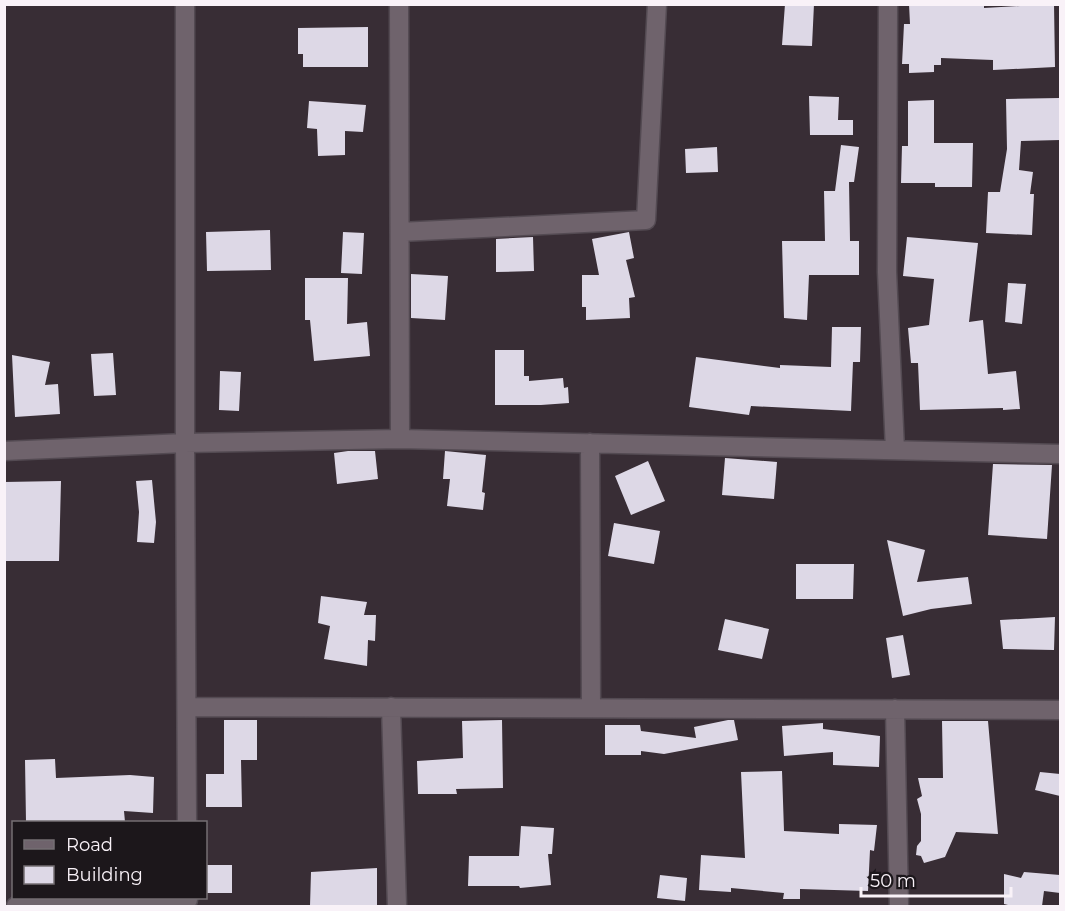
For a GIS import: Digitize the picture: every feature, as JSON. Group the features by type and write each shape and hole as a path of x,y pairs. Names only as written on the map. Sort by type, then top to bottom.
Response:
{"street":[{"path":"185,4 188,821"},
{"path":"399,4 400,439"},
{"path":"400,232 646,220 657,4"},
{"path":"888,4 886,272 895,450"},
{"path":"4,451 185,443 400,439 1060,454"},
{"path":"590,443 591,708"},
{"path":"186,706 1060,710"},
{"path":"391,707 397,906"},
{"path":"895,709 899,906"},
{"path":"16,906 27,901 188,901"}],"building":[{"path":"785,4 814,4 812,46 782,45"},
{"path":"909,4 984,4 984,8 1054,4 1055,67 993,70 993,60 941,58 941,65 934,65 934,72 909,73 909,64 902,64 904,24 910,24"},
{"path":"368,27 368,67 303,67 303,54 298,54 298,28"},
{"path":"809,96 839,97 838,120 853,120 853,135 810,135"},
{"path":"1060,98 1060,140 1021,141 1019,170 1033,172 1030,194 1034,194 1032,235 986,233 988,192 1000,192 1007,149 1006,99"},
{"path":"934,100 934,143 973,143 972,187 935,187 935,183 901,183 902,146 908,146 908,101"},
{"path":"309,101 366,105 363,132 345,131 345,155 318,156 317,129 307,128"},
{"path":"841,145 859,147 854,182 849,182 850,241 859,241 859,275 809,275 807,320 784,318 782,241 825,241 824,191 835,191"},
{"path":"717,147 718,172 686,173 685,149"},
{"path":"270,230 271,270 207,271 206,232"},
{"path":"343,232 364,233 362,274 341,273"},
{"path":"629,232 634,258 626,260 635,297 629,298 630,318 586,320 586,307 582,307 582,275 599,275 592,239"},
{"path":"533,237 534,271 496,272 496,239"},
{"path":"907,237 978,243 969,322 983,320 988,374 1016,371 1020,409 920,410 918,363 911,363 908,328 929,325 934,279 903,276"},
{"path":"411,274 448,276 445,320 411,318"},
{"path":"305,278 348,278 347,324 367,322 370,356 314,361 310,320 305,320"},
{"path":"1008,283 1026,284 1022,324 1005,322"},
{"path":"832,327 861,327 860,362 853,362 851,411 751,406 749,415 689,407 696,357 780,368 780,365 831,367"},
{"path":"495,350 524,350 524,376 529,376 529,381 563,378 564,388 568,387 569,403 495,405"},
{"path":"113,353 116,395 94,396 91,354"},
{"path":"12,355 50,362 45,385 58,384 60,414 15,417"},
{"path":"220,371 241,372 239,411 219,410"},
{"path":"375,451 378,479 337,484 334,453"},
{"path":"445,451 486,455 482,492 485,493 483,510 447,506 450,479 443,479"},
{"path":"725,458 777,462 774,499 722,495"},
{"path":"648,461 665,501 631,515 615,476"},
{"path":"993,464 1052,465 1047,539 988,535"},
{"path":"152,480 156,522 154,543 137,542 139,512 136,481"},
{"path":"61,481 59,561 4,561 4,482"},
{"path":"614,523 660,531 654,564 608,556"},
{"path":"887,540 925,550 917,582 968,577 972,604 931,609 903,616"},
{"path":"796,564 854,564 853,599 796,599"},
{"path":"321,596 367,602 364,615 376,615 375,641 368,640 367,666 324,659 330,626 318,623"},
{"path":"1055,617 1054,650 1003,649 1000,620"},
{"path":"725,619 769,629 762,659 718,650"},
{"path":"903,635 910,675 892,678 886,638"},
{"path":"224,720 257,720 257,760 241,760 242,807 206,807 206,774 224,774"},
{"path":"502,720 503,788 456,789 457,794 418,794 417,761 463,758 462,721"},
{"path":"734,720 738,740 664,754 641,751 641,755 605,755 605,725 640,725 641,731 696,738 694,727"},
{"path":"942,721 988,721 998,834 956,832 945,857 924,863 921,856 916,855 917,846 921,841 921,814 917,799 922,796 918,778 943,778"},
{"path":"823,723 823,729 880,736 879,767 833,765 833,752 784,756 782,726"},
{"path":"55,759 56,778 130,775 154,777 153,813 124,811 125,821 26,821 25,760"},
{"path":"782,771 784,831 839,834 839,824 877,825 874,851 870,850 868,891 800,889 800,899 783,899 784,893 731,888 731,892 699,890 701,855 745,858 741,772"},
{"path":"1040,772 1060,774 1060,796 1035,790"},
{"path":"521,826 554,828 552,854 548,854 551,885 520,888 519,886 468,886 469,856 519,856"},
{"path":"207,865 232,865 232,893 207,893"},
{"path":"377,868 377,906 310,906 311,872"},
{"path":"1024,872 1060,875 1060,893 1044,891 1042,906 1004,904 1004,874 1021,878"},
{"path":"660,875 687,878 685,901 657,898"}]}
